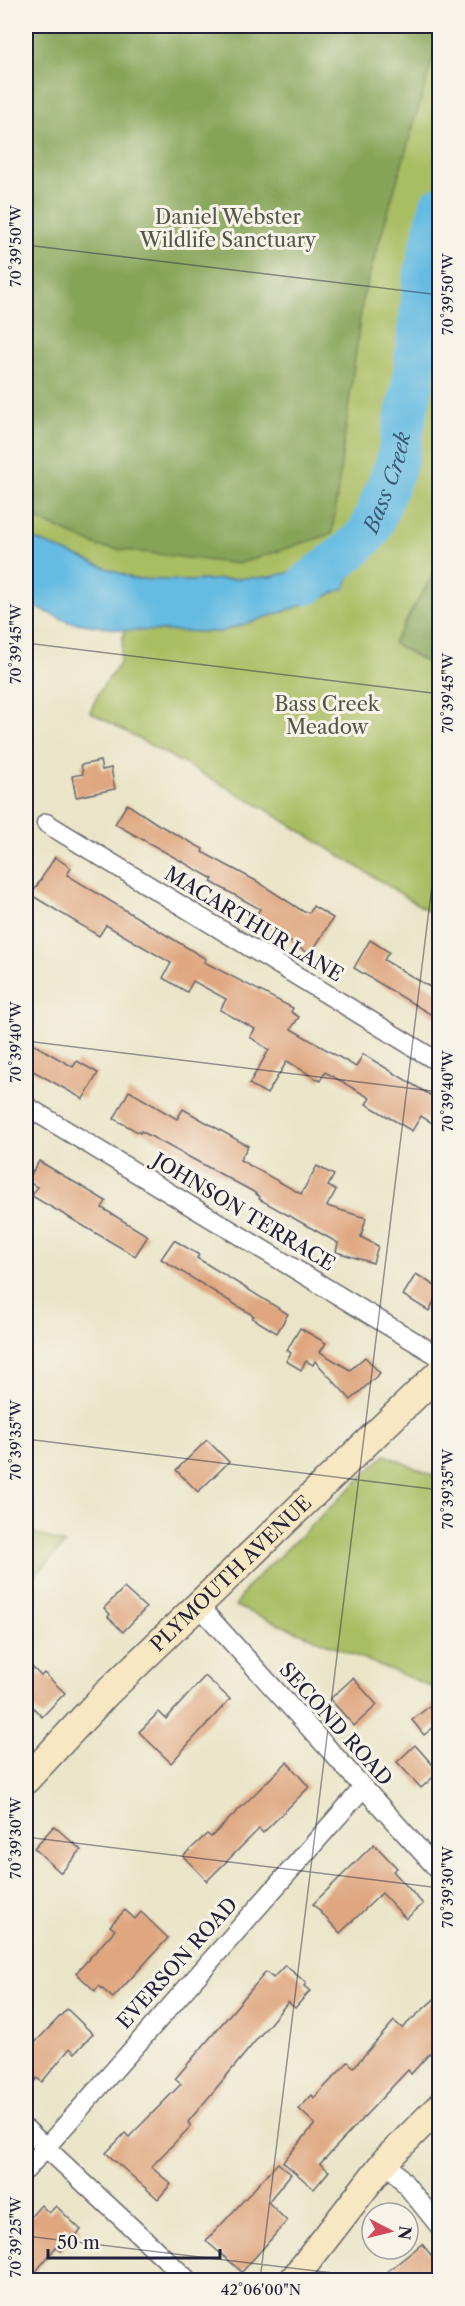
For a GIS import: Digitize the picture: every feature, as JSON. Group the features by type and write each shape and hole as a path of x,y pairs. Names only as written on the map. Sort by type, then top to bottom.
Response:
{"street":[{"name":"MACARTHUR LANE","path":"46,823 440,1063"},
{"name":"JOHNSON TERRACE","path":"26,1106 440,1357"},
{"name":"PLYMOUTH AVENUE","path":"26,1780 106,1694 440,1372"},
{"name":"SECOND ROAD","path":"199,1606 440,1872"},
{"name":"EVERSON ROAD","path":"26,2170 363,1788"},
{"path":"293,2280 386,2160 440,2106"},
{"path":"26,2129 188,2280"},
{"path":"386,2160 440,2227"}],"green space":[{"name":"Daniel Webster Wildlife Sanctuary","path":"26,26 439,26 439,918 264,808 90,712 99,692 120,663 124,630 220,632 309,603 345,588 343,541 304,569 271,577 189,581 134,579 26,536"},
{"name":"Daniel Webster Wildlife Sanctuary","path":"26,26 439,26 439,38 363,297 332,534 238,564 100,547 26,514"},
{"path":"439,564 439,670 393,643"},
{"path":"385,1455 439,1478 439,1690 235,1606 249,1585"},
{"path":"26,1530 65,1544 26,1585"}],"water":[{"path":"26,536 134,579 189,581 271,577 304,569 344,541 352,549 354,565 345,588 309,603 220,632 124,630 69,622 26,603"}],"building":[{"path":"100,761 102,770 111,768 115,789 76,797 72,776 83,774 81,765"},
{"path":"127,804 203,849 202,852 258,882 304,912 310,912 313,906 333,918 310,955 254,918 260,909 211,882 213,879 115,824"},
{"path":"55,857 71,868 67,875 206,959 204,962 293,1008 291,1012 299,1017 291,1029 356,1067 363,1054 440,1101 440,1128 421,1116 412,1131 366,1104 370,1098 325,1072 320,1081 287,1061 267,1094 249,1084 269,1050 250,1037 255,1029 220,1010 226,999 193,981 187,992 163,978 171,963 106,925 99,936 31,895"},
{"path":"370,940 389,952 384,960 440,993 440,1020 354,968"},
{"path":"33,1044 73,1067 77,1061 98,1073 83,1099 26,1067 26,1057"},
{"path":"129,1091 177,1119 183,1109 248,1146 240,1160 301,1194 317,1166 334,1175 328,1186 336,1190 327,1206 366,1218 361,1237 378,1246 373,1263 336,1252 338,1243 259,1199 260,1197 252,1191 141,1131 140,1133 114,1119"},
{"path":"39,1161 106,1201 102,1208 148,1236 135,1256 32,1196 37,1187 27,1181"},
{"path":"174,1240 199,1255 197,1258 288,1314 277,1333 252,1318 254,1316 161,1259"},
{"path":"416,1274 440,1289 429,1311 403,1295"},
{"path":"300,1328 326,1343 320,1352 350,1370 365,1357 380,1373 351,1400 315,1361 313,1365 306,1361 301,1370 286,1361 291,1353 287,1350"},
{"path":"207,1440 229,1462 198,1492 176,1470"},
{"path":"124,1588 146,1608 123,1632 108,1617 110,1614 104,1608"},
{"path":"26,1661 41,1676 44,1673 65,1693 42,1717 26,1700"},
{"path":"205,1676 230,1699 171,1763 139,1732 159,1712 166,1719"},
{"path":"353,1678 377,1705 354,1726 330,1699"},
{"path":"440,1698 440,1722 424,1735 412,1720"},
{"path":"415,1745 439,1772 421,1788 397,1762"},
{"path":"287,1762 309,1787 263,1833 259,1829 207,1881 183,1856 207,1834 211,1837"},
{"path":"54,1826 81,1850 61,1873 34,1848"},
{"path":"374,1844 397,1868 393,1871 423,1904 406,1919 382,1893 340,1933 313,1904"},
{"path":"125,1910 135,1919 141,1912 168,1938 113,1998 99,1986 95,1991 76,1973 115,1930 110,1926"},
{"path":"285,1965 306,1983 304,1986 310,1991 295,2008 288,2002 188,2122 191,2126 151,2167 171,2184 158,2199 106,2153 125,2133 129,2137 181,2084 175,2079 266,1972 273,1978"},
{"path":"440,1994 440,2042 411,2074 408,2070 320,2164 329,2171 314,2189 283,2162 315,2124 299,2109 312,2095 314,2098 348,2062 354,2067 394,2021 402,2028"},
{"path":"67,2009 93,2034 75,2053 70,2048 42,2082 37,2078 26,2092 26,2052"},
{"path":"278,2163 291,2174 268,2202 287,2221 242,2272 206,2241"},
{"path":"41,2205 49,2213 56,2206 81,2230 61,2251 56,2247 29,2280 26,2280 26,2222"},
{"path":"422,2244 440,2266 440,2275 432,2280 377,2280 401,2261 420,2261"}],"waterway":[{"name":"Bass Creek","path":"307,584 352,549 369,532 396,464 413,383 424,277 440,207"}],"park label":[{"name":"Bass Creek Meadow","path":"327,716"}]}
